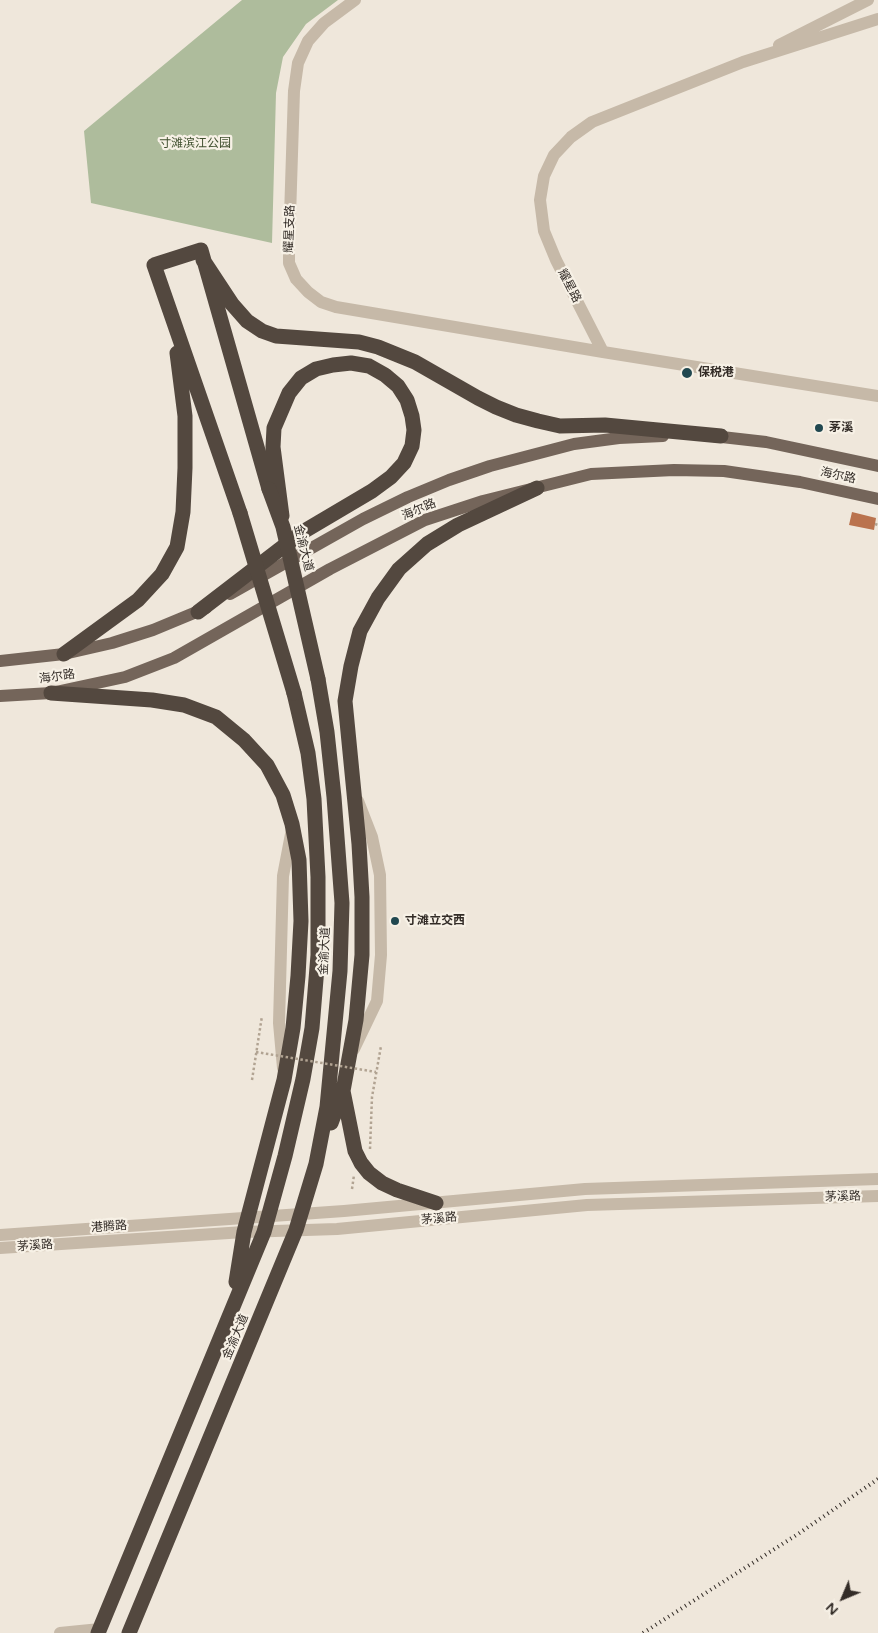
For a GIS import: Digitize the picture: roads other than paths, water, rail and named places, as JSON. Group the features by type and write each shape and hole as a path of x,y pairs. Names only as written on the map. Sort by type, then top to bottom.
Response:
{"highway":[{"name":"金渝大道","path":"99,1631 264,1232 303,1079 312,1028 318,955 318,876 314,799 308,753 294,693 240,513 154,265 202,255 274,485 318,680 327,732 334,797 342,903 340,971 328,1097 316,1164 296,1230 129,1633"},
{"path":"202,255 232,304 247,321 262,331 276,336 359,342 378,347 415,362 472,395 516,416 560,426 605,425 721,436"},
{"path":"64,654 138,600 162,574 177,547 183,512 186,468 185,416 169,307"},
{"path":"198,612 301,533 372,491 391,477 404,462 412,446 414,430 407,400 398,386 385,375 369,366 351,363 316,369 300,378 289,393 274,428 274,485"},
{"path":"316,1164 343,1091 356,1020 362,955 361,879 345,701 360,631 378,598 399,569 427,544 458,525 537,488"},
{"path":"51,693 152,700 184,706 216,717 244,740 266,765 283,795 292,824 299,860 301,921 293,1028 284,1080 244,1232 232,1308"},
{"path":"343,1091 355,1151 369,1173 382,1184 436,1203"}],"main road":[{"name":"海尔路","path":"0,661 64,654 112,643 153,630 198,612 363,519 408,496 490,466 574,444 648,436 721,436 811,450 878,466"},
{"name":"海尔路","path":"0,696 51,693 125,677 174,658 313,578 426,520 483,501 591,474 674,470 724,471 791,480 878,499"},
{"path":"0,656 15,659"}],"street":[{"name":"耀星支路","path":"354,0 324,23 308,41 298,63 294,91 288,248 289,263 296,279 320,302 336,307 603,352"},
{"name":"耀星路","path":"743,62 868,0"},
{"name":"耀星路","path":"603,352 556,260 544,231 540,200 544,176 554,155 571,137 592,122 743,62 878,19"},
{"path":"603,352 878,396"},
{"name":"茅溪路","path":"218,1219 436,1203 585,1189 878,1179"},
{"name":"茅溪路","path":"0,1248 244,1232 337,1229 587,1205 878,1196"},
{"name":"港腾路","path":"0,1235 218,1219"},
{"path":"60,1633 99,1631"}],"railway":[{"path":"643,1633 798,1534 878,1479"}],"place":[{"name":"保税港","path":"687,373"},
{"name":"茅溪","path":"819,428"},
{"name":"寸滩立交西","path":"395,921"}],"park label":[{"name":"寸滩滨江公园","path":"195,144"}]}
